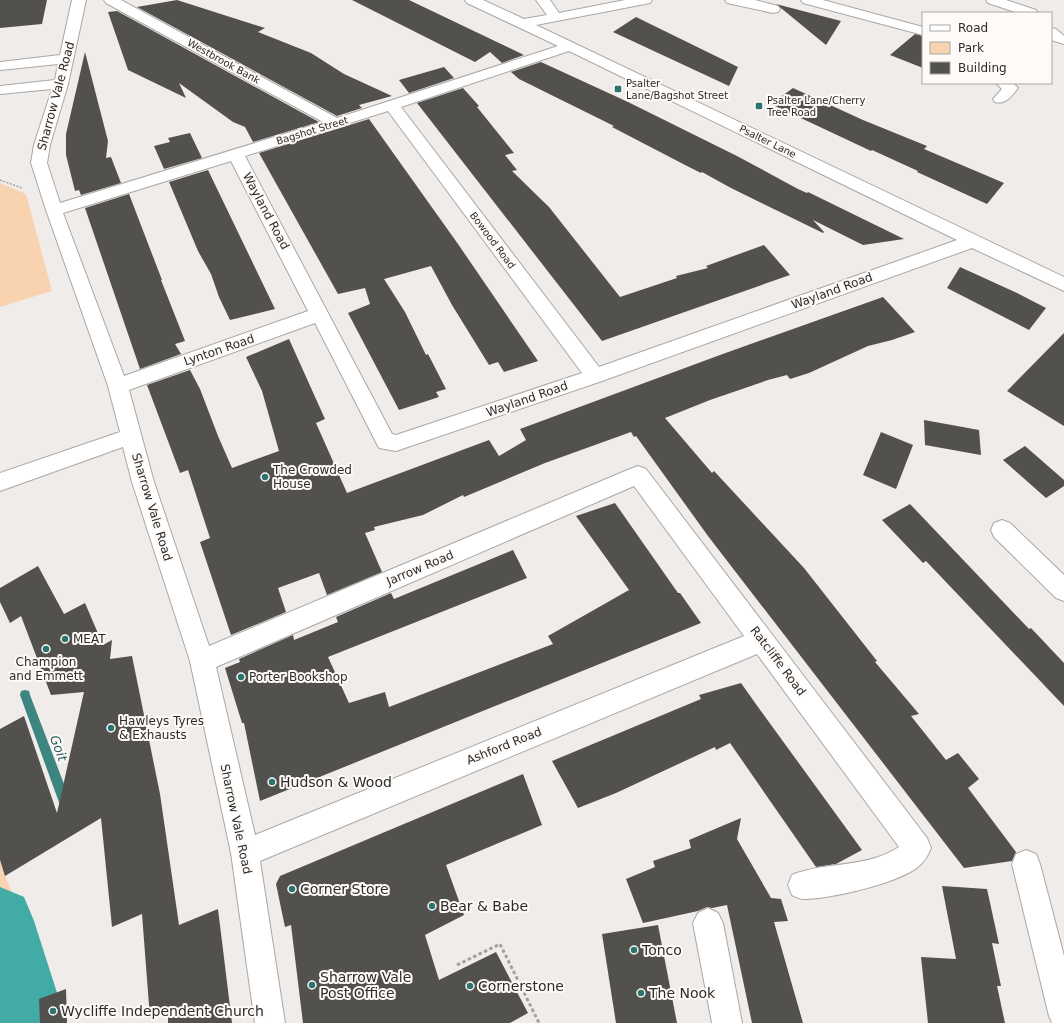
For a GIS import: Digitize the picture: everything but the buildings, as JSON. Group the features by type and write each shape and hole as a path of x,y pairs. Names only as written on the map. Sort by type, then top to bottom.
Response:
{"street":[{"name":"Sharrow Vale Road","path":"79,0 67,60 42,145 39,163 54,210 118,386 143,482 202,661 245,853 270,1023"},
{"name":"Westbrook Bank","path":"111,0 336,123"},
{"name":"Psalter Lane","path":"472,0 731,123 1064,285"},
{"path":"543,0 556,18"},
{"path":"521,24 645,0"},
{"path":"732,0 773,9"},
{"path":"808,0 922,31"},
{"path":"993,0 1028,12"},
{"path":"1052,33 1057,38 1064,40"},
{"name":"Bagshot Street","path":"54,210 336,123 569,47"},
{"path":"0,66 67,60"},
{"path":"0,90 61,84"},
{"path":"1000,99 1011,88 1005,84"},
{"name":"Bowood Road","path":"391,104 595,376"},
{"name":"Wayland Road","path":"235,153 386,442 396,443 595,376 973,241"},
{"name":"Lynton Road","path":"118,386 320,314"},
{"path":"0,482 131,436"},
{"name":"Jarrow Road","path":"202,661 638,475"},
{"name":"Ratcliffe Road","path":"638,475 916,848 912,855 887,868 840,880 802,885"},
{"path":"1002,530 1064,590"},
{"name":"Ashford Road","path":"245,853 762,640"},
{"path":"1026,864 1064,1016"},
{"path":"708,923 727,1023"}],"path":[{"path":"0,180 5,182"},
{"path":"457,965 500,944 539,1023"}],"green space":[{"path":"0,183 26,194 52,291 0,307"},
{"path":"0,860 5,876 27,928 42,994 15,1023 0,974"}],"waterway":[{"name":"Goit","path":"25,695 66,805"},
{"path":"0,921 23,999 24,1023"}],"place":[{"name":"Psalter Lane/Bagshot Street","path":"618,89"},
{"name":"Psalter Lane/Cherry Tree Road","path":"759,106"},
{"name":"The Crowded House","path":"265,477"},
{"name":"MEAT","path":"65,639"},
{"name":"Champion and Emmett","path":"46,649"},
{"name":"Porter Bookshop","path":"241,677"},
{"name":"Hawleys Tyres & Exhausts","path":"111,728"},
{"name":"Hudson & Wood","path":"272,782"},
{"name":"Corner Store","path":"292,889"},
{"name":"Bear & Babe","path":"432,906"},
{"name":"Tonco","path":"634,950"},
{"name":"Sharrow Vale Post Office","path":"312,985"},
{"name":"Cornerstone","path":"470,986"},
{"name":"The Nook","path":"641,993"},
{"name":"Wycliffe Independent Church","path":"53,1011"}]}
